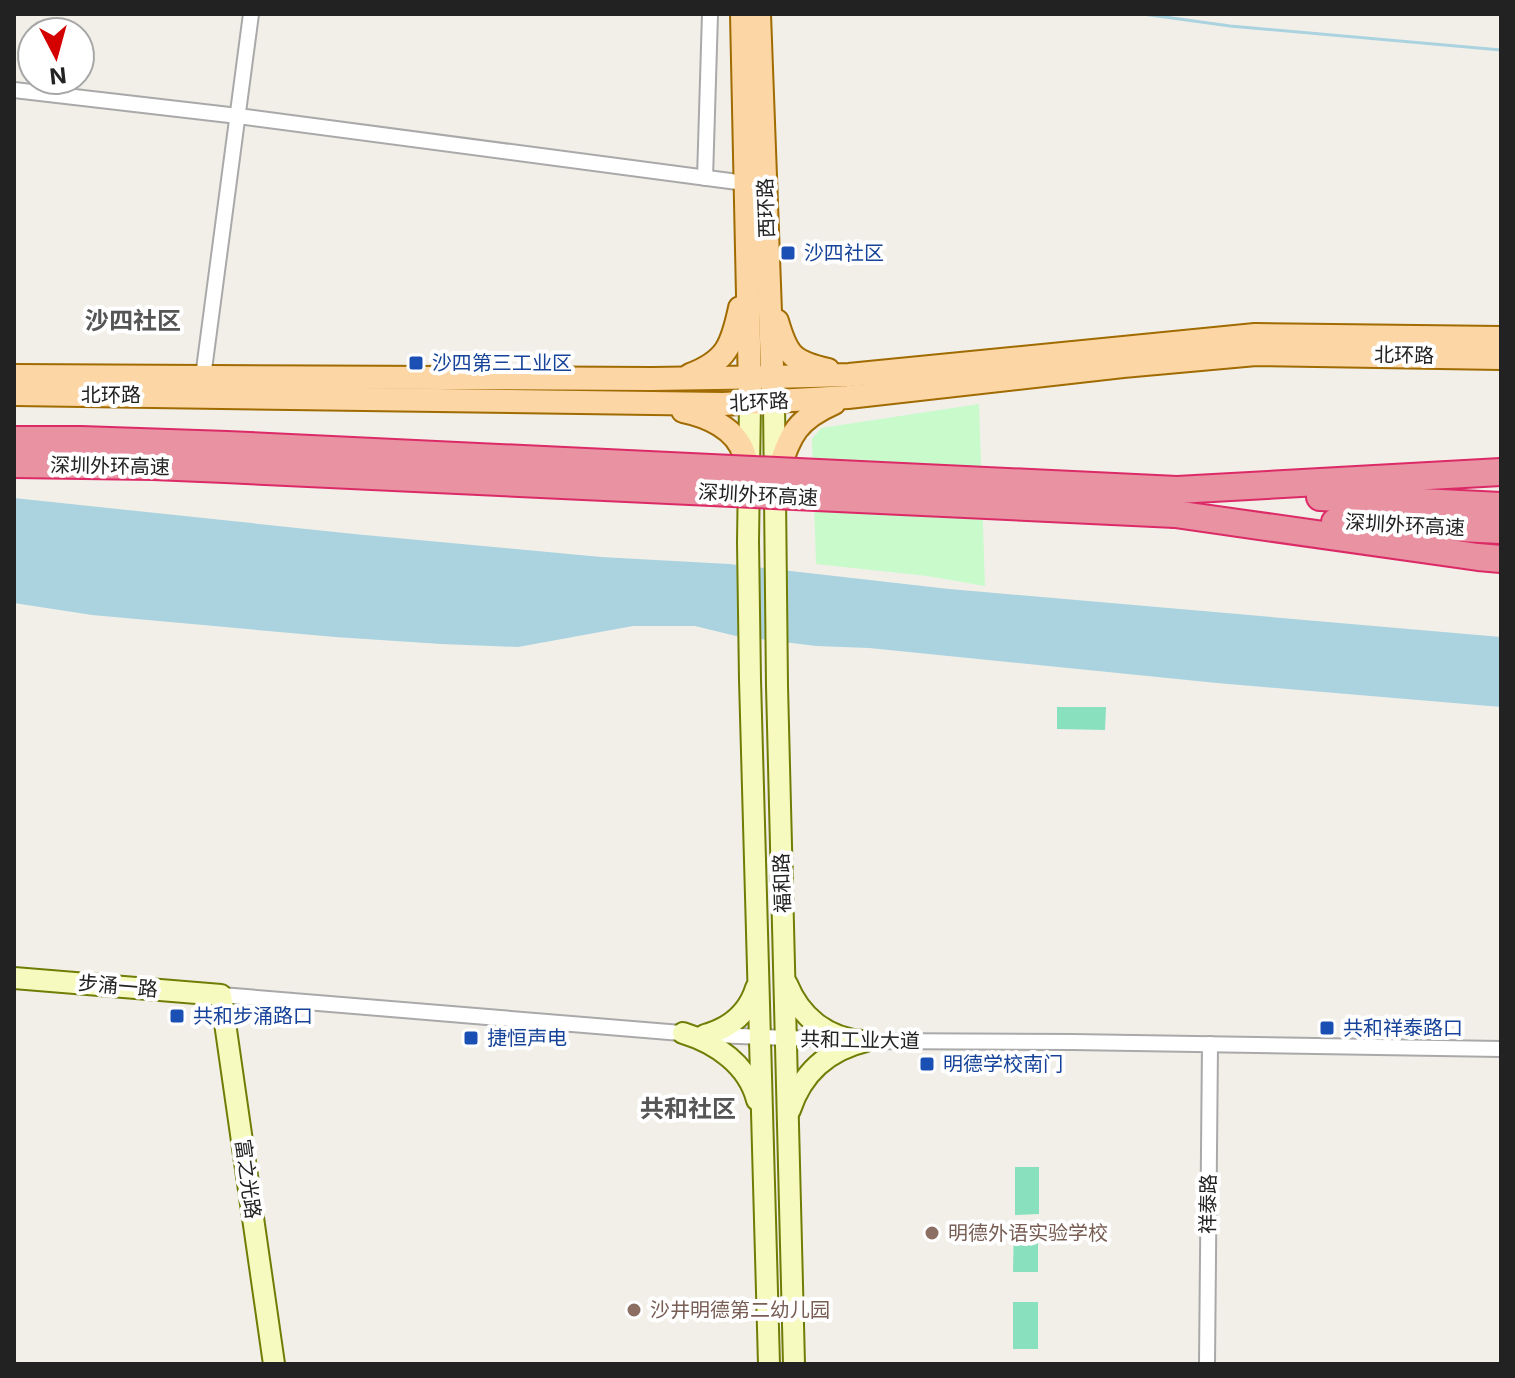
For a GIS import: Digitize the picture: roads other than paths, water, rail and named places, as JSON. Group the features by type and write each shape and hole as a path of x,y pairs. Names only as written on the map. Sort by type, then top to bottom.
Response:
{"highway":[{"name":"深圳外环高速","path":"14,440 227,445 1176,502 1501,530"},
{"name":"深圳外环高速","path":"14,464 153,466 346,476 1176,502 1501,506"},
{"path":"1176,502 1501,472"},
{"path":"1176,502 1501,559"}],"main road":[{"name":"西环路","path":"742,14 747,276 761,377 774,402"},
{"name":"西环路","path":"759,14 769,296 761,377"},
{"path":"679,379 712,365 726,352 734,335 747,276"},
{"path":"769,296 783,342 793,357 848,386 800,424 790,438 775,480"},
{"name":"北环路","path":"14,394 750,403 774,402 848,386 1255,335 1501,338"},
{"name":"北环路","path":"14,376 761,377 848,386 1256,354 1501,358"},
{"path":"750,403 761,377"},
{"name":"福和路","path":"774,402 774,542 794,1364"},
{"name":"福和路","path":"750,403 750,680 769,1364"},
{"path":"651,404 700,415 725,429 744,451 750,479"},
{"path":"705,1035 725,1028 741,1016 752,999 758,973"},
{"path":"784,973 791,995 804,1014 832,1034 866,1041"},
{"name":"步涌一路","path":"14,978 221,995"},
{"name":"富之光路","path":"221,995 274,1364"},
{"path":"683,1033 719,1049 739,1066 754,1087 762,1121"},
{"path":"788,1121 799,1087 814,1068 843,1048 866,1041"}],"street":[{"path":"203,377 251,14"},
{"path":"705,178 710,14"},
{"path":"14,90 238,116 745,183"},
{"name":"共和工业大道","path":"221,995 705,1035 866,1041 1501,1049"},
{"name":"祥泰路","path":"1207,1364 1210,1044"}],"water":[{"path":"14,498 354,534 601,557 729,564 949,589 1501,637 1501,707 1217,683 869,648 816,646 736,636 695,626 633,626 518,647 335,637 92,615 14,603"}],"waterway":[{"path":"1143,14 1230,26 1501,50"}],"place":[{"name":"沙四社区","path":"788,253"},
{"name":"沙四第三工业区","path":"416,363"},
{"name":"共和步涌路口","path":"177,1016"},
{"name":"共和祥泰路口","path":"1327,1028"},
{"name":"捷恒声电","path":"471,1038"},
{"name":"明德学校南门","path":"927,1064"},
{"name":"明德外语实验学校","path":"932,1233"},
{"name":"沙井明德第二幼儿园","path":"634,1310"}],"district":[{"name":"沙四社区","path":"133,320"},
{"name":"共和社区","path":"688,1108"}]}
